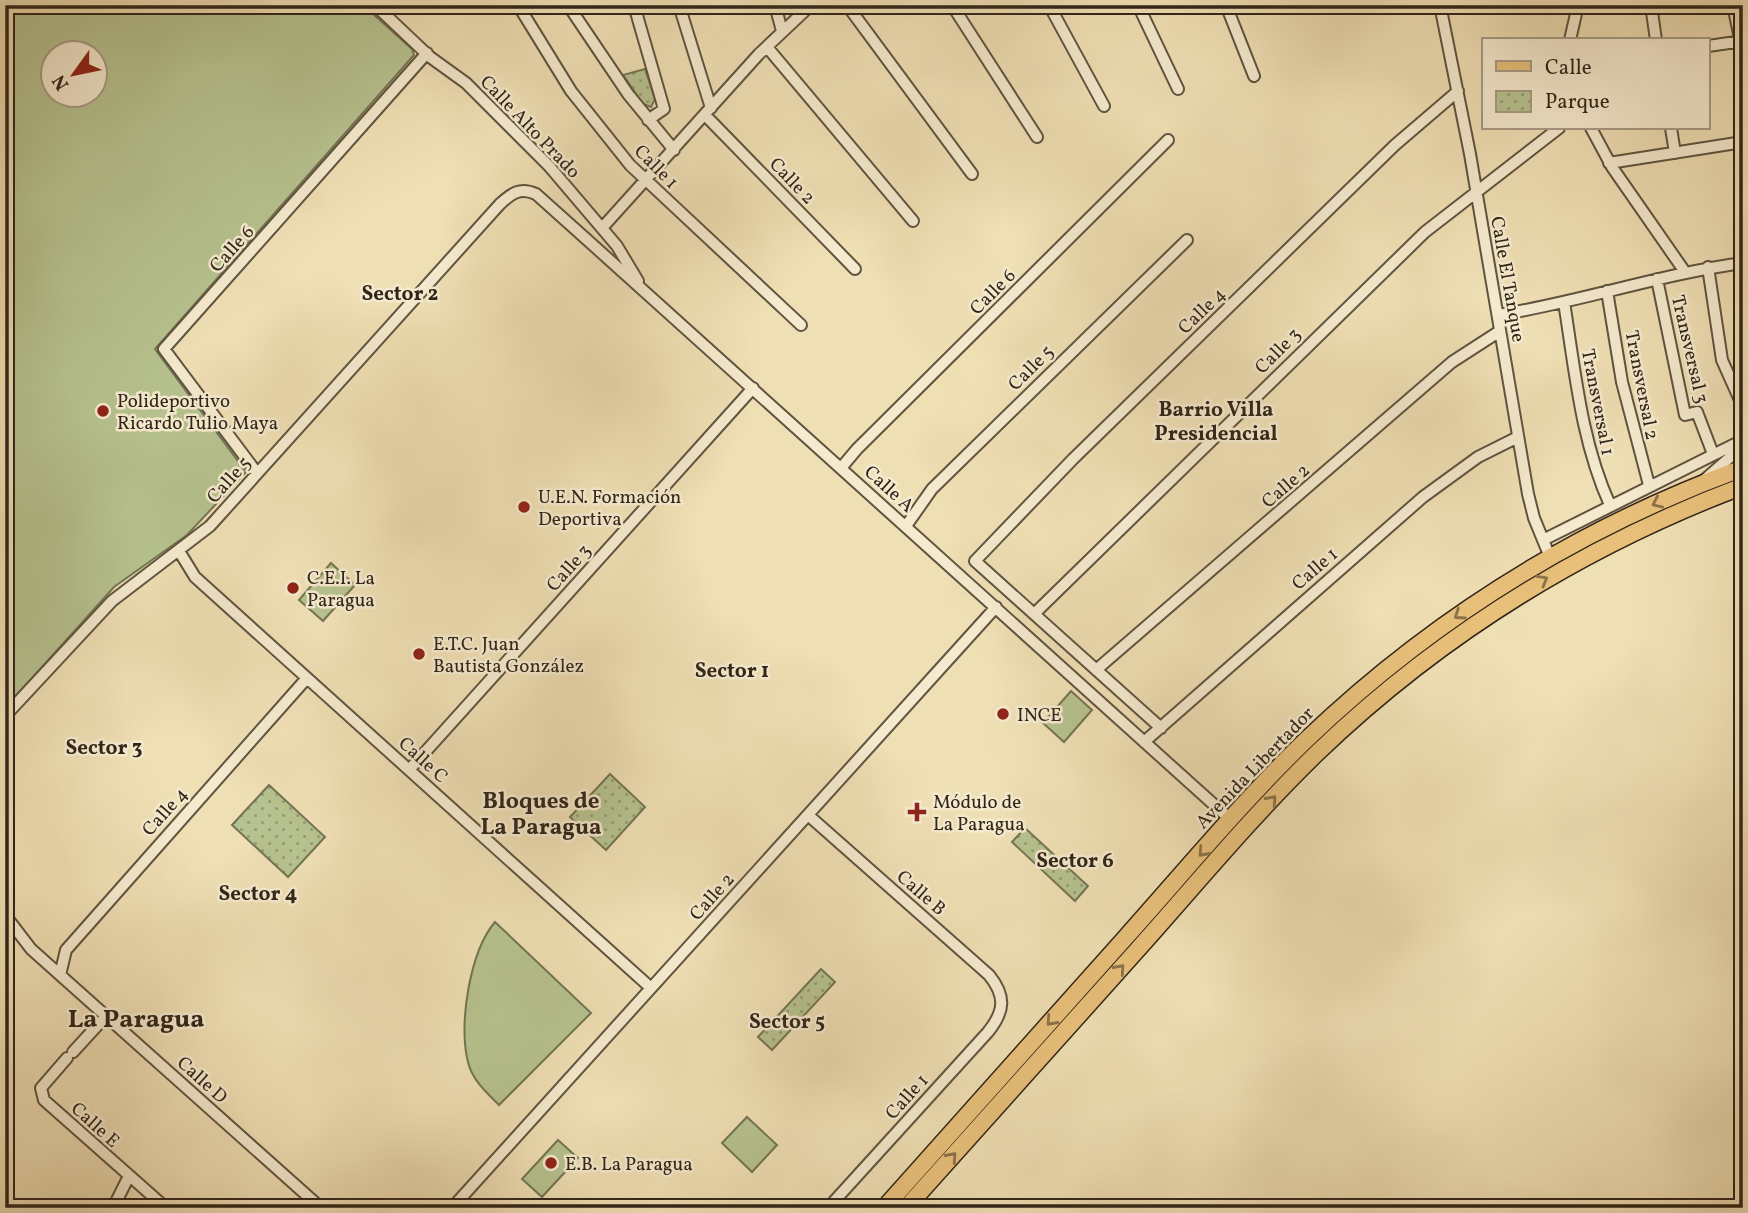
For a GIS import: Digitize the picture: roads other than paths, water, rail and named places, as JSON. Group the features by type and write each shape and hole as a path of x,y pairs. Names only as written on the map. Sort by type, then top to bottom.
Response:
{"main road":[{"name":"Avenida Libertador","path":"906,1208 1237,826 1305,742 1373,681 1470,607 1550,557 1627,517 1743,468"},
{"name":"Avenida Libertador","path":"884,1208 1237,826 1361,713 1480,621 1549,577 1678,511 1743,486"}],"street":[{"name":"Calle Alto Prado","path":"375,5 426,54 466,83 515,131 602,228 628,262 642,290"},
{"name":"Calle 1","path":"518,5 583,107 646,181 802,325"},
{"path":"568,5 648,120 674,150"},
{"path":"634,5 664,109 648,120"},
{"name":"Calle 2","path":"680,5 708,112 855,269"},
{"path":"775,5 782,31"},
{"path":"602,228 767,47 811,5"},
{"path":"847,5 972,174"},
{"path":"952,5 1037,138"},
{"path":"1049,5 1104,106"},
{"path":"1138,5 1178,89"},
{"path":"1226,5 1254,76"},
{"name":"Calle El Tanque","path":"1440,5 1458,91 1534,518 1550,557"},
{"path":"1570,38 1578,5"},
{"path":"1651,5 1656,38"},
{"path":"1733,5 1743,53"},
{"path":"1710,46 1742,41"},
{"path":"767,47 913,221"},
{"name":"Calle 6","path":"257,473 164,349 426,54"},
{"name":"Calle 4","path":"1002,586 975,561 1073,459 1395,145 1458,91"},
{"name":"Calle 3","path":"1034,614 1356,296 1441,217 1556,130"},
{"name":"Transversal 3","path":"1592,130 1609,163 1685,272"},
{"path":"1671,130 1675,153"},
{"name":"Calle 6","path":"841,468 1168,140"},
{"path":"1609,163 1743,142"},
{"name":"Calle 5","path":"5,716 112,601 143,574 204,532 499,204 521,190"},
{"name":"Calle A","path":"521,190 536,194 1237,826"},
{"name":"Calle 5","path":"906,526 921,502 942,480 1187,240"},
{"path":"1498,315 1708,267 1743,263"},
{"path":"1708,267 1722,360 1743,407"},
{"name":"Transversal 3","path":"1657,279 1685,415 1697,412 1713,454"},
{"name":"Transversal 2","path":"1607,292 1622,382 1649,485"},
{"name":"Transversal 1","path":"1564,302 1582,419 1594,468 1610,505"},
{"name":"Calle 2","path":"1096,670 1452,362 1500,331"},
{"name":"Calle 3","path":"409,770 752,388"},
{"name":"Calle 1","path":"1144,742 1414,504 1478,457 1518,437"},
{"path":"1543,540 1743,440"},
{"path":"1701,484 1743,446"},
{"name":"Calle C","path":"179,551 195,577 651,988"},
{"path":"1002,586 1161,728"},
{"name":"Calle 2","path":"452,1208 808,815 992,604 1002,586"},
{"path":"1044,651 1058,635"},
{"name":"Calle 4","path":"60,975 66,950 307,678"},
{"name":"Calle B","path":"808,815 989,975 999,990 1003,1003"},
{"name":"Calle D","path":"5,915 20,937 60,975 321,1208"},
{"name":"Calle 1","path":"828,1208 988,1032 1001,1015 1003,1003"},
{"name":"Calle E","path":"106,1016 43,1084 41,1097 166,1208"},
{"path":"113,1208 129,1176"}],"waterway":[{"path":"1735,1208 1743,1194"}],"place":[{"name":"Polideportivo Ricardo Tulio Maya","path":"103,411"},
{"name":"U.E.N. Formación Deportiva","path":"524,507"},
{"name":"C.E.I. La Paragua","path":"293,588"},
{"name":"E.T.C. Juan Bautista González","path":"419,654"},
{"name":"INCE","path":"1003,714"},
{"name":"Módulo de La Paragua","path":"917,812"},
{"name":"E.B. La Paragua","path":"551,1163"}],"district":[{"name":"Sector 2","path":"400,293"},
{"name":"Barrio Villa Presidencial","path":"1216,421"},
{"name":"Sector 1","path":"732,670"},
{"name":"Sector 3","path":"104,747"},
{"name":"Bloques de La Paragua","path":"541,813"},
{"name":"Sector 6","path":"1075,860"},
{"name":"Sector 4","path":"258,893"},
{"name":"La Paragua","path":"136,1018"},
{"name":"Sector 5","path":"787,1021"}]}
